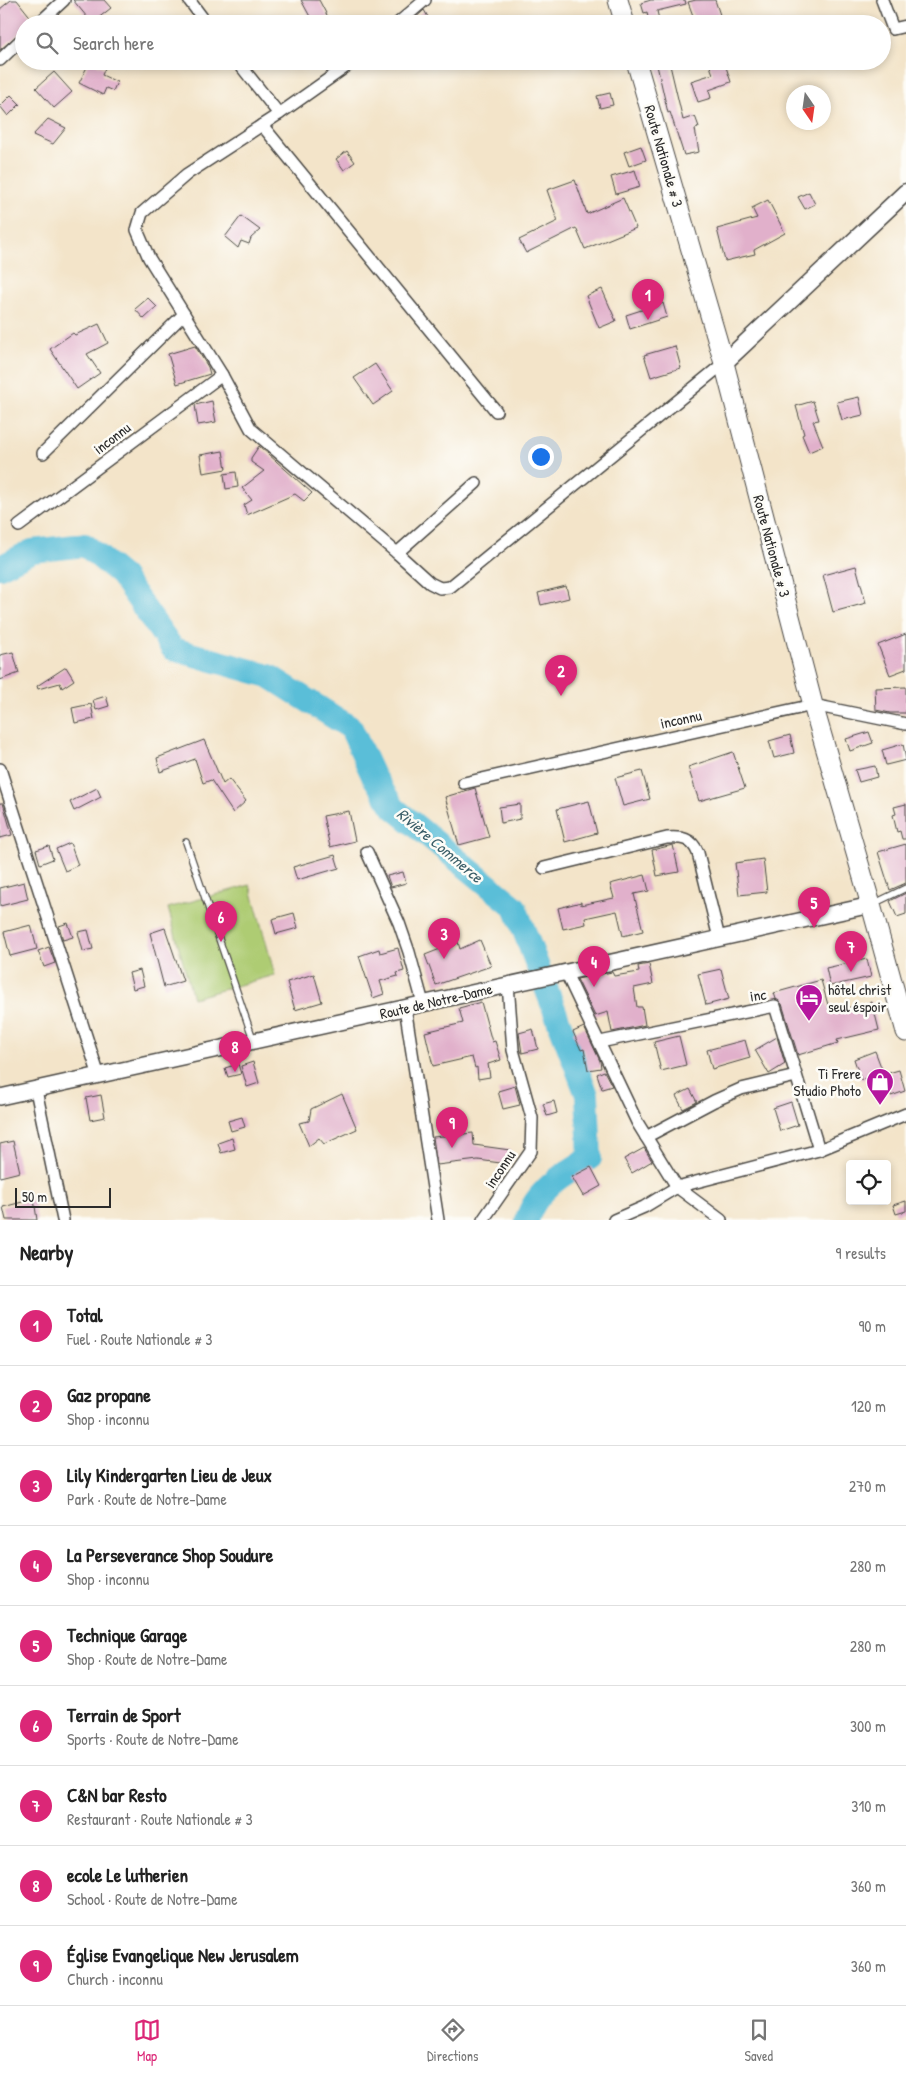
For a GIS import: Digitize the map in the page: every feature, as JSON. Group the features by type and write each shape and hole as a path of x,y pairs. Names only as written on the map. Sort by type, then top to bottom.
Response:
{"main road":[{"path":"618,0 622,15"},
{"name":"Route Nationale # 3","path":"639,70 724,363 813,706 872,905 900,983 906,1032"},
{"path":"724,363 906,192"}],"street":[{"path":"48,15 64,0"},
{"path":"189,0 200,15"},
{"path":"408,15 425,0"},
{"path":"882,0 888,15"},
{"path":"891,24 893,29 906,26"},
{"path":"0,60 15,46"},
{"path":"244,70 278,114"},
{"path":"341,70 187,174 142,213 137,230 148,258 222,375 251,429 397,553 430,584 440,588 450,587 724,363"},
{"path":"262,125 496,411"},
{"path":"43,453 184,314"},
{"name":"inconnu","path":"19,526 222,375"},
{"path":"397,553 476,484"},
{"name":"inconnu","path":"464,783 813,706 906,724"},
{"path":"0,769 99,1076"},
{"path":"544,868 667,838 680,837 688,840 694,844 698,853 719,938"},
{"path":"367,852 404,937 423,1003"},
{"name":"Route de Notre-Dame","path":"0,1098 872,905"},
{"path":"558,973 600,1042 636,1122 677,1187 721,1220"},
{"name":"inconnu","path":"483,1220 531,1151 532,1118 513,1050 514,983"},
{"name":"inc","path":"600,1042 775,1006 819,1150"},
{"path":"405,1007 438,1220"},
{"path":"646,1137 741,1089 796,1076"},
{"path":"36,1090 63,1220"},
{"path":"614,1220 644,1207 677,1187 819,1150 906,1114"}],"lane":[{"path":"186,842 254,1041"},
{"path":"872,905 906,888"}],"green space":[{"path":"250,885 275,975 193,998 168,908"}],"building":[{"path":"11,0 17,0 29,15 15,15 15,37 0,50 0,9"},
{"path":"73,0 104,0 111,8 102,15 85,15"},
{"path":"301,0 319,0 327,15 309,15"},
{"path":"651,0 685,0 686,4 657,11 658,15 648,15 647,12 644,13 641,3"},
{"path":"715,0 720,15 693,15 688,2"},
{"path":"424,10 427,15 419,15"},
{"path":"86,70 104,70 102,75 117,82 113,91 106,88 103,95 79,83"},
{"path":"658,70 671,70 683,120 695,116 699,127 695,129 699,152 684,155 670,112 668,113"},
{"path":"711,70 727,70 731,82 709,90 711,98 698,102 691,81 713,74"},
{"path":"54,72 72,92 54,108 36,88"},
{"path":"610,93 613,105 600,108 597,96"},
{"path":"11,95 20,104 8,116 0,106"},
{"path":"48,119 66,128 53,144 33,135"},
{"path":"641,146 646,160 629,166 624,152"},
{"path":"347,151 355,162 344,170 336,159"},
{"path":"635,170 640,187 616,194 611,177"},
{"path":"575,180 587,214 623,198 636,228 585,249 576,228 526,253 519,240 558,221 547,190"},
{"path":"809,192 815,204 805,209 798,197"},
{"path":"768,200 785,233 754,250 755,254 725,261 717,229 757,218 752,208"},
{"path":"241,216 260,230 251,238 249,244 241,241 238,248 225,237"},
{"path":"602,289 616,321 599,328 586,296"},
{"path":"148,298 157,307 144,319 135,309"},
{"path":"663,303 667,317 630,329 626,315"},
{"path":"99,324 108,343 87,354 100,373 77,389 50,349 73,333 75,335"},
{"path":"195,346 208,367 210,374 177,384 168,354"},
{"path":"675,346 681,368 651,377 644,355"},
{"path":"375,364 393,391 373,405 354,378"},
{"path":"859,397 863,415 842,420 837,402"},
{"path":"212,401 216,422 198,425 195,405"},
{"path":"813,401 819,420 813,421 823,446 809,452 802,435 804,434 796,406"},
{"path":"259,446 312,493 304,501 295,494 247,515 244,505 252,500 242,488 264,471 251,462 251,458"},
{"path":"223,451 226,469 203,473 200,455"},
{"path":"236,472 238,487 226,489 224,474"},
{"path":"856,566 866,603 833,612 823,575"},
{"path":"566,586 569,598 541,605 538,593"},
{"path":"906,634 906,669 890,675 878,645"},
{"path":"13,652 19,673 0,680 0,655"},
{"path":"66,667 74,680 62,688 60,683 38,689 37,686"},
{"path":"906,687 906,713 890,713 876,710 875,688"},
{"path":"106,696 109,706 96,710 93,700"},
{"path":"91,704 94,719 75,723 72,708"},
{"path":"869,732 873,743 850,751 846,739"},
{"path":"790,735 794,753 774,758 769,741"},
{"path":"204,740 223,784 229,779 246,801 233,813 211,780 203,783 195,759 160,772 157,758"},
{"path":"903,744 906,760 886,765 882,750"},
{"path":"733,752 745,788 699,801 688,767"},
{"path":"875,766 877,777 859,782 855,770"},
{"path":"642,771 650,799 623,806 615,778"},
{"path":"97,788 101,797 74,811 70,802"},
{"path":"475,788 489,837 459,845 445,797"},
{"path":"589,801 597,833 565,842 557,809"},
{"path":"0,803 3,803 12,835 0,838"},
{"path":"520,804 520,819 501,823 499,807"},
{"path":"906,804 906,839 902,839 900,831 897,832 893,815 896,814 894,807"},
{"path":"349,811 355,841 330,847 323,816"},
{"path":"70,843 78,865 65,871 56,849"},
{"path":"906,844 906,883 890,890 878,852"},
{"path":"673,845 679,872 657,876 652,850"},
{"path":"49,846 53,859 40,864 36,850"},
{"path":"335,855 339,868 297,880 293,867"},
{"path":"763,859 767,892 739,895 735,863"},
{"path":"403,872 406,883 391,887 387,876"},
{"path":"645,875 649,891 634,894 643,931 623,936 617,911 585,918 586,924 563,929 558,908 581,902 581,905 614,898 610,884"},
{"path":"24,882 28,899 0,906 0,888"},
{"path":"906,893 906,914 897,917 890,901"},
{"path":"294,913 298,928 276,934 272,919"},
{"path":"68,923 73,937 63,940 59,926"},
{"path":"31,925 37,949 10,956 4,932"},
{"path":"165,928 183,981 164,987 150,933"},
{"path":"88,930 93,949 83,951 78,932"},
{"path":"480,940 491,966 436,985 425,955 458,942 460,949"},
{"path":"49,947 55,963 44,967 38,951"},
{"path":"398,948 404,971 397,973 398,976 380,981 384,994 373,998 359,956 379,949 380,953"},
{"path":"867,959 871,977 830,986 826,968"},
{"path":"649,964 653,984 634,988 637,1007 642,1007 645,1025 612,1032 608,1012 595,1016 577,979 612,972 614,976 639,972 638,966"},
{"path":"721,969 729,999 706,1005 698,974"},
{"path":"140,970 144,986 133,989 129,973"},
{"path":"314,974 322,1002 295,1010 287,982"},
{"path":"821,980 830,1012 872,1002 879,1030 837,1040 838,1043 798,1055 782,1004 776,999 774,993"},
{"path":"481,1002 492,1042 495,1041 501,1060 488,1064 490,1077 478,1079 477,1067 475,1068 472,1057 433,1066 425,1032 463,1023 459,1008"},
{"path":"584,1027 600,1061 601,1068 588,1070 584,1049 581,1050 573,1032"},
{"path":"533,1029 538,1049 522,1053 519,1033"},
{"path":"679,1036 686,1065 661,1071 654,1042"},
{"path":"777,1037 785,1064 769,1074 755,1050"},
{"path":"745,1040 750,1058 712,1069 707,1050"},
{"path":"875,1051 883,1072 861,1080 854,1059"},
{"path":"253,1062 259,1083 247,1087 241,1066"},
{"path":"238,1064 241,1074 228,1077 225,1068"},
{"path":"899,1070 905,1091 891,1096 885,1074"},
{"path":"604,1071 612,1086 602,1089 597,1074"},
{"path":"515,1086 520,1105 503,1109 498,1091"},
{"path":"690,1089 697,1102 683,1109 676,1096"},
{"path":"342,1094 357,1129 324,1144 319,1138 309,1146 299,1123 309,1121 311,1109"},
{"path":"101,1095 105,1117 90,1120 86,1098"},
{"path":"554,1101 557,1113 547,1116 543,1104"},
{"path":"791,1102 798,1125 780,1131 773,1108"},
{"path":"242,1117 245,1127 231,1131 228,1121"},
{"path":"473,1133 474,1145 510,1150 508,1164 478,1160 437,1165 433,1137"},
{"path":"232,1138 235,1149 221,1153 218,1143"},
{"path":"13,1141 20,1172 0,1177 0,1144"},
{"path":"644,1148 652,1161 632,1173 624,1159"},
{"path":"591,1167 601,1186 583,1196 572,1177"},
{"path":"34,1199 37,1220 6,1220 3,1207"},
{"path":"906,1201 906,1211 896,1214 893,1205"}],"waterway":[{"name":"Rivière Commerce","path":"0,567 32,551 85,545 121,575 173,649 269,676 351,728 373,776 394,808 515,907 587,1095 590,1158 552,1183 537,1200 527,1220"}],"place":[{"name":"Total","path":"648,320"},
{"name":"Gaz propane","path":"561,696"},
{"name":"Technique Garage","path":"814,928"},
{"name":"Terrain de Sport","path":"221,942"},
{"name":"Lily Kindergarten Lieu de Jeux","path":"444,959"},
{"name":"C&N bar Resto","path":"851,972"},
{"name":"La Perseverance Shop Soudure","path":"594,987"},
{"name":"hôtel christ seul éspoir","path":"809,1022"},
{"name":"ecole Le lutherien","path":"235,1072"},
{"name":"Ti Frere Studio Photo","path":"880,1106"},
{"name":"Église Evangelique New Jerusalem","path":"452,1148"}]}
